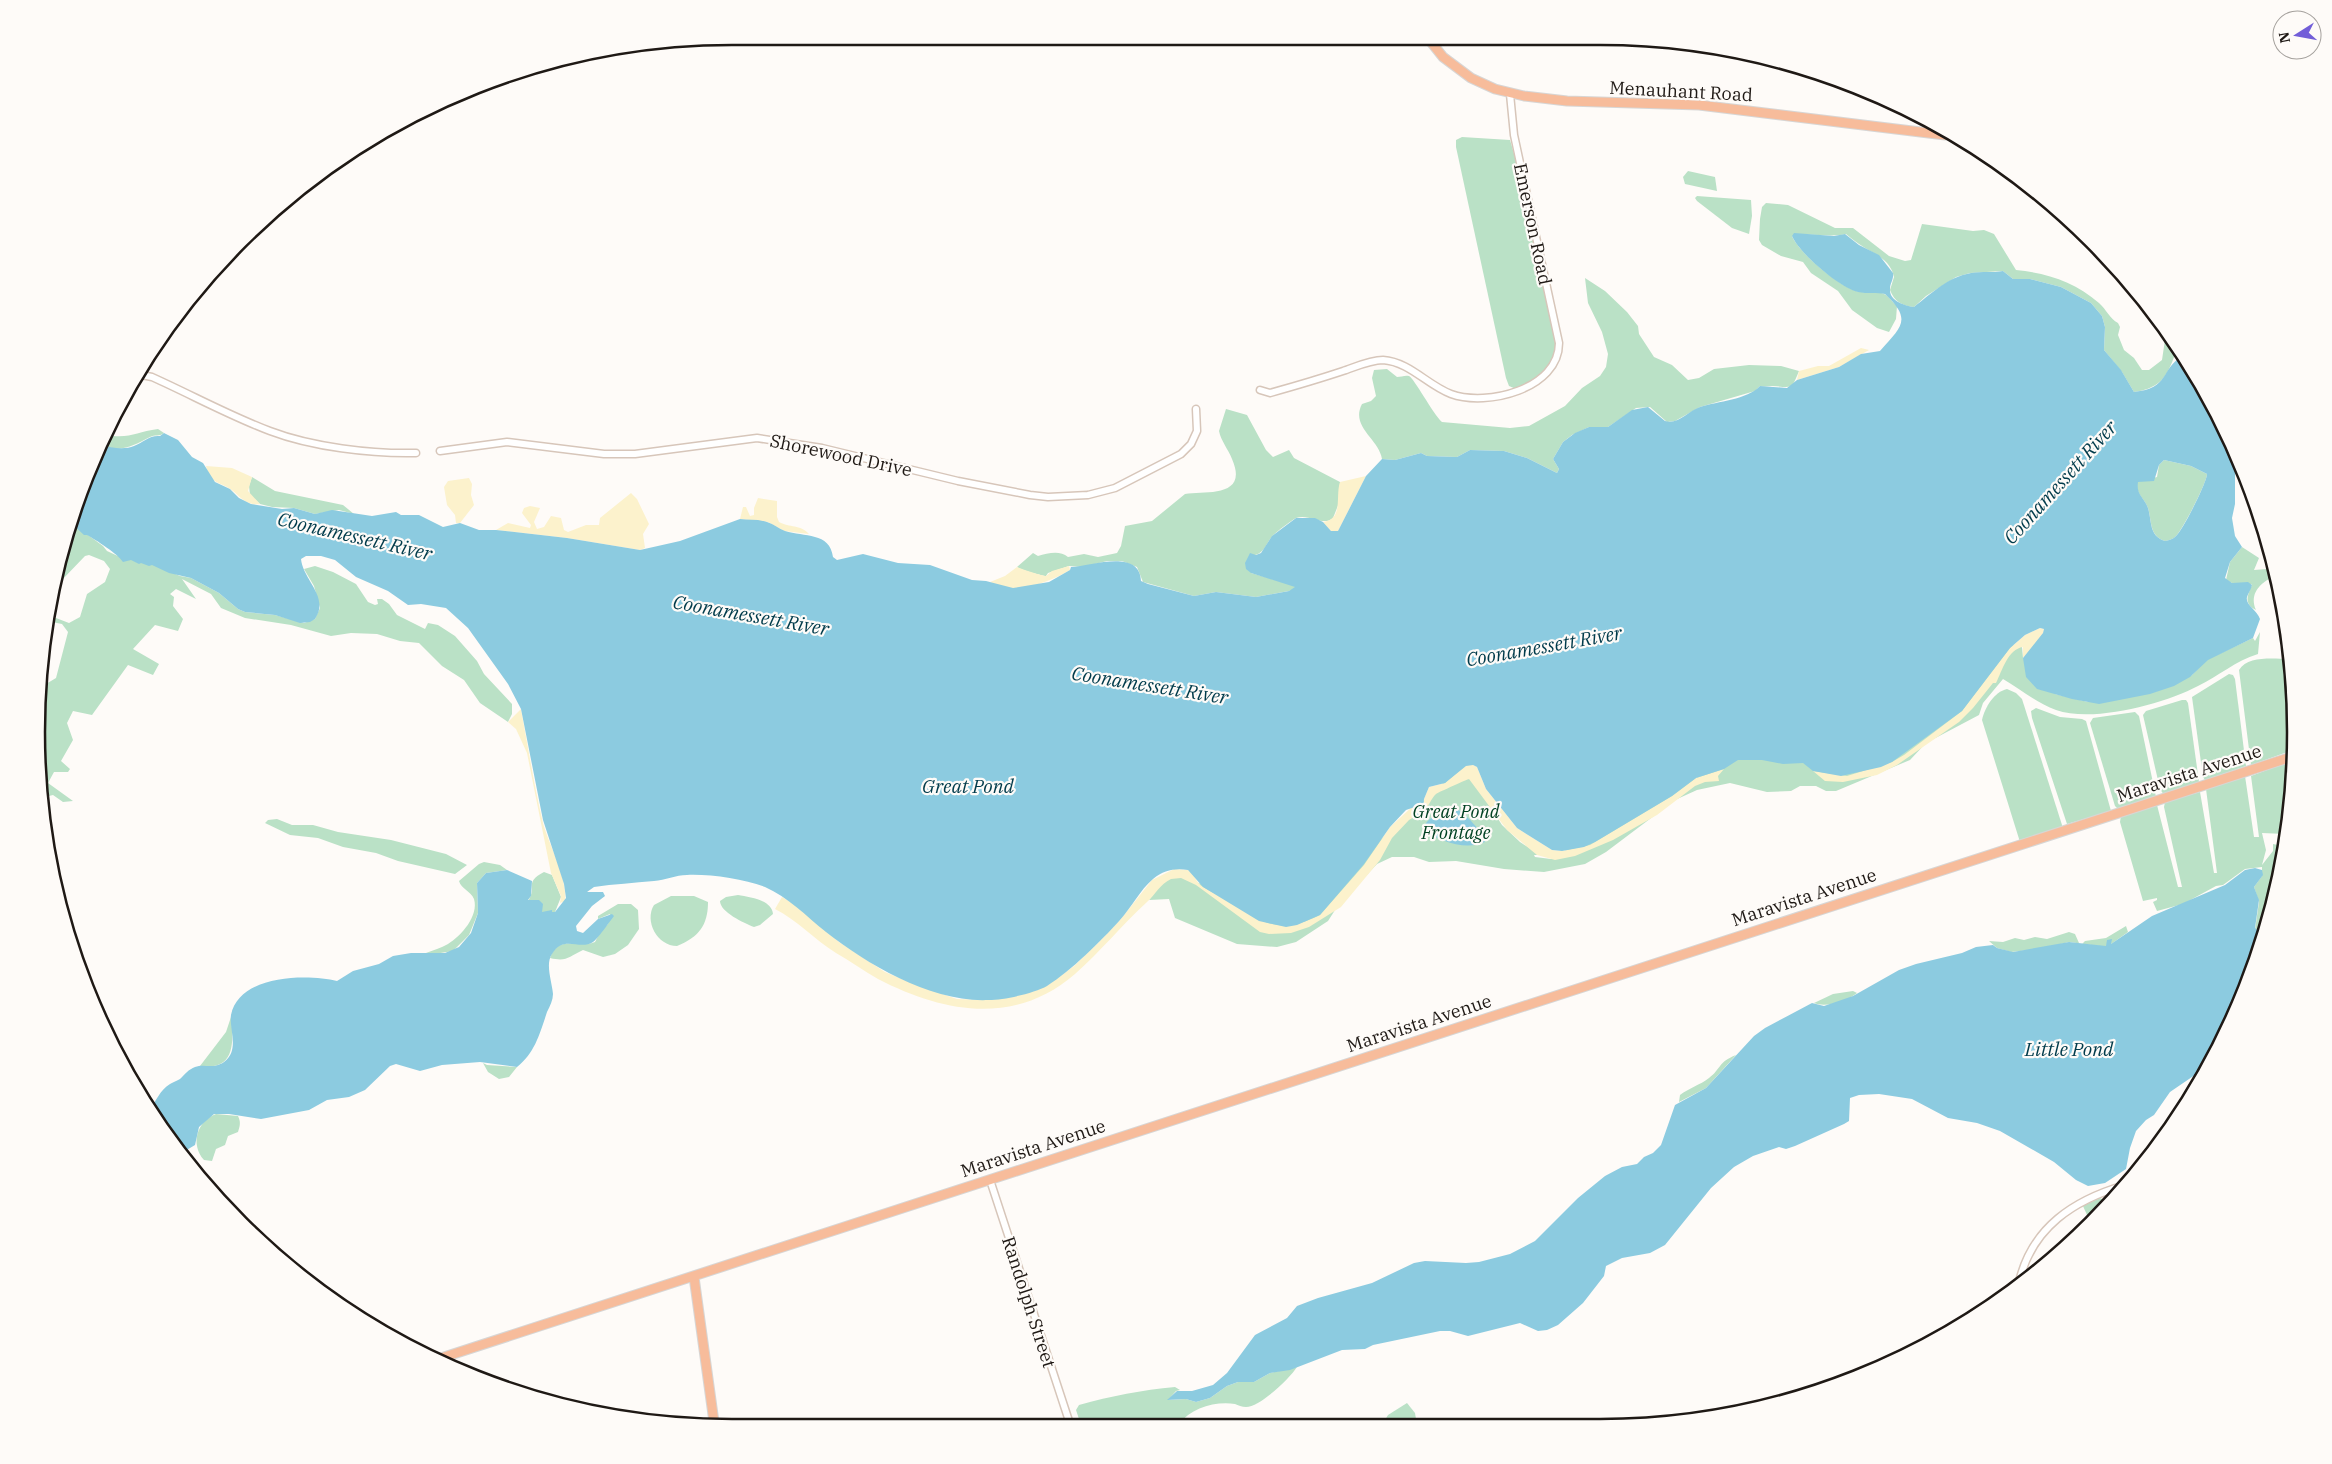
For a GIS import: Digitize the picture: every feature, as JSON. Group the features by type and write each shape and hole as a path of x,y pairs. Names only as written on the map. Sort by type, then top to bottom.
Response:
{"main road":[{"name":"Menauhant Road","path":"1433,45 1443,57 1470,78 1510,94 1567,101 1699,105 1939,134"},
{"name":"Maravista Avenue","path":"446,1356 2286,758"},
{"path":"694,1277 714,1419"}],"street":[{"name":"Emerson Road","path":"1260,390 1270,393 1384,360 1403,366 1451,394 1489,397 1516,392 1536,382 1553,366 1558,355 1557,333 1512,127 1510,94"},
{"path":"144,376 283,436 366,452 416,453"},
{"name":"Shorewood Drive","path":"440,451 507,442 604,454 635,454 757,438 822,448 958,481 1030,495 1048,497 1080,496 1096,494 1116,488 1182,454 1191,444 1197,430 1196,409"},
{"name":"Randolph Street","path":"990,1180 1068,1419"},
{"path":"2022,1274 2028,1254 2049,1225 2075,1207 2111,1191"}],"green space":[{"path":"1462,137 1510,140 1520,174 1556,341 1555,351 1545,371 1533,381 1516,389 1509,386 1506,378 1456,147 1456,140"},
{"path":"1688,171 1715,177 1717,191 1685,184 1683,177"},
{"path":"1697,196 1751,200 1752,216 1749,234 1732,228 1697,201 1695,198"},
{"path":"1766,203 1788,205 1835,228 1853,228 1889,256 1905,261 1911,260 1922,224 1973,231 1984,230 1994,234 2016,270 2050,276 2080,289 2099,303 2118,323 2120,327 2118,335 2124,350 2134,358 2142,370 2149,370 2162,360 2165,341 2175,356 2174,358 2167,373 2158,383 2144,390 2134,392 2122,372 2104,350 2105,327 2102,316 2091,303 2061,287 2030,279 2013,279 2003,271 1970,273 1956,277 1926,296 1914,307 1902,304 1892,294 1890,290 1894,277 1889,265 1846,234 1792,236 1802,251 1820,268 1848,288 1856,291 1883,294 1897,306 1896,319 1889,332 1877,328 1852,310 1838,291 1811,273 1803,262 1781,256 1762,245 1759,240 1762,207"},
{"path":"1585,278 1605,291 1627,312 1638,326 1639,334 1654,357 1672,365 1688,380 1699,378 1714,369 1749,365 1781,366 1799,371 1794,382 1787,387 1760,386 1755,391 1700,407 1675,421 1667,422 1650,407 1636,408 1608,427 1589,427 1572,435 1563,442 1553,459 1559,469 1557,473 1527,458 1504,451 1470,450 1457,457 1427,456 1421,453 1395,460 1382,459 1376,445 1362,426 1359,412 1362,404 1371,401 1376,396 1372,378 1374,370 1387,369 1397,377 1409,376 1442,422 1510,428 1529,426 1565,406 1582,388 1600,376 1606,367 1608,354 1602,332 1588,303"},
{"path":"1226,409 1247,415 1266,450 1273,457 1289,450 1294,458 1340,482 1339,503 1333,518 1320,521 1306,517 1296,518 1275,533 1263,550 1255,555 1251,573 1293,585 1296,587 1294,590 1256,597 1216,592 1194,596 1143,582 1137,567 1122,561 1107,561 1083,567 1069,566 1048,573 1046,576 1017,567 1033,553 1038,556 1061,553 1068,557 1084,554 1098,557 1117,553 1121,546 1125,526 1152,521 1185,494 1214,492 1230,486 1235,480 1236,472 1219,431"},
{"path":"158,429 164,433 127,447 107,447 112,436 127,436"},
{"path":"2164,460 2191,466 2207,474 2199,495 2179,532 2174,538 2165,541 2156,536 2152,528 2148,508 2137,486 2137,482 2157,477 2159,465"},
{"path":"252,477 275,491 343,505 354,514 339,510 315,514 294,508 272,507 260,504 250,495 249,486"},
{"path":"76,527 107,551 120,557 152,564 180,576 191,578 219,593 238,609 245,612 275,615 304,623 315,619 320,608 314,586 304,569 315,566 333,572 356,584 368,602 375,605 378,604 377,599 382,599 389,604 397,615 425,629 428,623 438,625 455,636 477,661 484,674 512,704 512,714 508,722 480,703 464,680 442,666 419,643 400,641 377,634 351,633 331,636 291,625 245,618 221,608 211,594 182,579 196,599 176,589 170,594 174,597 173,606 183,619 178,631 155,625 133,649 159,664 153,675 128,665 92,715 73,711 67,723 73,740 61,761 70,769 68,772 54,772 48,783 73,801 63,802 53,795 49,796 49,804 46,777 46,687 46,684 56,678 68,632 62,624 54,622 55,618 69,623 80,617 87,594 105,582 110,569 104,561 89,555 85,556 62,580"},
{"path":"2242,547 2259,558 2254,570 2268,570 2269,579 2258,588 2254,596 2256,610 2248,602 2251,584 2232,583 2226,580 2230,562"},
{"name":"Great Pond Frontage","path":"2260,632 2258,654 2184,693 2128,710 2089,714 2056,710 2035,700 2003,679 1983,703 1979,715 1926,743 1910,760 1836,791 1826,791 1816,786 1800,786 1791,791 1767,792 1730,783 1697,790 1675,800 1606,852 1585,864 1544,872 1504,869 1456,861 1429,862 1414,857 1392,857 1377,864 1337,907 1328,921 1296,942 1277,947 1237,944 1175,918 1169,899 1149,900 1171,871 1289,922 1463,765 1502,825 1520,842 1537,853 1537,855 1534,855 1535,857 1551,859 1677,786 2007,643 2022,647 2023,658 2055,694 2088,702 2157,691 2192,675 2210,656 2219,654 2253,638 2255,641"},
{"path":"2283,659 2286,687 2287,752 2251,765 2239,670 2249,662"},
{"path":"2229,674 2233,675 2235,679 2246,766 2205,780 2203,777 2192,697"},
{"path":"2007,689 2016,693 2022,699 2062,825 2062,827 2020,842 1982,720 1985,710 1994,697"},
{"path":"2186,700 2188,703 2199,782 2198,784 2164,795 2160,789 2143,715 2146,711"},
{"path":"2036,708 2060,717 2086,721 2111,811 2067,824 2032,718 2031,711"},
{"path":"2135,712 2139,716 2156,797 2119,810 2115,806 2090,723 2093,718"},
{"path":"2286,763 2279,834 2262,833 2266,850 2262,865 2273,851 2273,844 2277,845 2264,910 2257,932 2255,930 2259,902 2254,887 2262,876 2262,867 2245,869 2223,885 2216,886 2183,904 2157,911 2153,902 2157,898 2143,901 2120,822 2121,816 2157,805 2178,887 2182,887 2164,807 2165,802 2200,792 2214,873 2217,873 2206,789 2245,776 2254,837 2259,837 2251,776"},
{"path":"277,819 292,825 313,825 338,832 391,840 446,854 467,865 455,874 398,861 376,853 343,847 318,838 290,835 265,823 268,820"},
{"path":"484,862 500,865 507,870 486,873 477,883 478,913 469,935 453,951 428,955 426,953 453,940 468,925 474,912 474,899 459,881"},
{"path":"544,872 552,875 561,897 555,912 542,912 541,907 528,901 532,892 532,882"},
{"path":"738,895 765,902 772,909 773,914 760,925 754,927 739,920 724,909 720,901 726,897"},
{"path":"671,896 694,896 708,902 708,910 701,929 691,939 677,946 670,945 658,937 654,931 651,918 651,911 654,905"},
{"path":"618,904 631,904 638,910 639,929 628,945 615,954 603,957 583,950 564,959 550,958 558,946 595,942 600,932 608,924 610,914 598,919 598,916"},
{"path":"2126,926 2128,932 2107,947 2082,944 2085,941 2106,938"},
{"path":"2069,932 2075,934 2081,944 2069,942 2040,949 2011,952 1997,948 1989,941 2003,942 2015,938 2024,940 2035,937 2047,939"},
{"path":"1853,991 1857,993 1848,999 1836,1003 1824,1005 1814,1003 1833,994"},
{"path":"231,1017 232,1045 226,1060 212,1066 200,1066 226,1032"},
{"path":"1736,1055 1706,1088 1679,1102 1680,1095 1709,1078 1726,1060"},
{"path":"483,1063 487,1065 517,1067 509,1077 499,1079 488,1072"},
{"path":"216,1114 238,1116 240,1122 238,1132 228,1136 225,1145 216,1149 212,1161 204,1160 197,1147 198,1134 204,1122"},
{"path":"2100,1198 2103,1200 2089,1215 2083,1206"},
{"path":"1297,1367 1274,1391 1252,1406 1245,1407 1227,1403 1212,1405 1197,1410 1183,1419 1079,1419 1076,1410 1079,1405 1103,1399 1175,1387 1180,1390 1176,1391 1168,1400 1186,1399 1196,1402 1210,1398 1227,1386 1238,1382 1254,1382 1270,1373"},
{"path":"1407,1403 1415,1413 1416,1419 1386,1419 1388,1415"}],"sand":[{"path":"1861,348 1869,350 1839,367 1797,380 1799,371 1818,366 1829,366"},
{"path":"206,466 232,468 252,477 248,491 260,504 248,503 229,488 214,480"},
{"path":"1366,476 1338,531 1331,531 1323,522 1334,517 1338,506 1340,482"},
{"path":"469,478 472,484 471,495 474,505 460,523 456,523 455,515 447,505 444,487 448,481"},
{"path":"631,493 637,499 649,524 643,534 645,548 640,550 567,538 496,530 508,523 530,528 531,525 522,513 524,508 530,506 540,508 534,522 537,529 544,527 551,516 561,518 564,530 568,532 586,525 599,525 600,518"},
{"path":"758,498 777,501 777,517 779,522 798,527 809,534 784,531 768,522 740,519 743,507 746,507 750,516 754,515 754,508"},
{"path":"1069,566 1070,570 1062,575 1031,586 1009,588 990,582 1005,576 1017,567 1046,576 1052,571"},
{"path":"2040,628 2044,629 2043,633 2036,644 2023,658 2023,647 2009,656 1996,683 1993,683 1959,722 1897,765 1877,775 1843,782 1825,781 1813,771 1847,776 1892,762 1904,755 1962,711 2010,648 2025,635"},
{"path":"521,709 543,823 564,883 565,901 560,903 561,896 551,873 527,753 516,729 508,722"},
{"path":"1466,765 1477,767 1486,789 1517,828 1552,850 1562,851 1590,845 1672,796 1696,778 1724,769 1718,776 1719,781 1705,782 1695,786 1657,815 1613,840 1575,856 1555,860 1537,855 1507,830 1469,779 1436,794 1423,810 1424,799 1429,787 1445,783"},
{"path":"1412,807 1416,807 1414,817 1392,838 1380,860 1341,907 1309,927 1291,933 1269,934 1260,932 1196,885 1181,878 1171,879 1075,974 1052,991 1028,1001 1004,1007 979,1009 954,1006 928,1000 903,991 878,979 836,953 775,909 782,897 794,904 839,942 885,972 919,986 957,999 988,1000 1015,996 1048,985 1074,966 1120,920 1152,880 1174,869 1188,870 1203,887 1263,921 1273,924 1295,924 1320,915 1364,865 1390,827"}],"water":[{"name":"Great Pond","path":"1794,233 1834,236 1845,234 1859,245 1879,255 1893,273 1890,289 1892,297 1902,304 1914,307 1948,282 1975,272 2003,271 2013,279 2030,279 2061,287 2091,303 2102,316 2105,327 2104,350 2121,370 2134,392 2154,387 2177,360 2216,428 2235,469 2235,504 2232,518 2235,536 2242,547 2230,562 2225,578 2232,583 2248,582 2252,585 2247,600 2260,619 2253,638 2208,660 2190,677 2174,686 2150,694 2099,704 2037,689 2026,677 2023,658 2043,633 2044,629 2040,628 2025,635 2010,648 1962,711 1892,762 1881,767 1841,776 1813,771 1803,763 1783,764 1762,760 1738,760 1724,769 1696,778 1672,796 1595,842 1584,847 1562,851 1552,850 1517,828 1486,789 1477,767 1473,765 1466,766 1445,783 1429,787 1424,799 1423,812 1414,817 1415,807 1406,810 1390,827 1364,864 1320,915 1297,925 1286,927 1259,921 1203,887 1188,870 1170,870 1148,883 1124,915 1066,972 1047,986 1019,996 1003,999 968,999 946,995 902,980 861,957 826,932 797,907 773,891 757,884 706,875 687,875 654,881 594,887 587,892 603,892 605,896 592,906 576,926 577,931 583,933 598,919 612,914 614,916 593,942 582,945 562,945 552,954 549,968 553,994 552,1001 533,1049 517,1067 480,1062 442,1065 420,1071 396,1064 390,1066 365,1090 349,1097 327,1100 309,1110 261,1119 229,1114 214,1114 199,1127 195,1145 187,1150 154,1103 163,1089 180,1079 191,1069 199,1066 216,1066 229,1057 233,1046 231,1015 237,1001 247,991 260,984 293,978 337,981 353,971 379,964 393,956 411,953 445,953 459,947 471,933 478,913 477,883 486,873 507,870 532,881 531,896 528,900 539,900 543,904 542,912 552,910 552,912 555,912 566,898 564,884 543,820 521,709 508,684 468,628 446,608 421,604 408,605 388,591 356,577 335,560 321,556 306,556 301,559 306,574 318,596 319,611 315,619 310,622 300,623 275,615 245,612 238,609 219,593 191,578 169,573 152,565 139,564 131,560 123,562 117,555 87,535 84,535 76,528 97,469 107,446 126,448 164,433 178,440 192,457 203,463 215,482 230,489 239,498 251,504 282,509 294,508 315,514 332,510 372,516 396,512 401,515 419,515 443,527 460,523 479,530 496,530 567,538 640,550 680,541 740,519 757,520 770,523 785,531 822,539 827,543 833,557 837,560 863,554 898,563 930,565 972,580 986,581 1013,588 1049,582 1070,570 1071,567 1113,561 1132,565 1139,571 1141,581 1194,596 1216,592 1256,597 1289,591 1295,587 1251,573 1246,569 1245,563 1250,553 1256,555 1261,553 1272,536 1296,518 1315,518 1323,522 1331,531 1338,531 1366,476 1382,459 1395,460 1421,453 1427,456 1457,457 1470,450 1504,451 1527,458 1557,473 1559,469 1553,459 1563,442 1575,433 1589,427 1608,427 1632,410 1648,407 1665,421 1670,422 1700,407 1748,394 1760,386 1787,388 1797,380 1839,367 1861,354 1880,351 1894,336 1901,323 1899,310 1894,303 1885,294 1858,292 1841,284 1811,260 1792,236","holes":["2164,460 2191,466 2207,474 2194,506 2179,532 2174,538 2165,541 2156,536 2148,508 2139,493 2138,482 2154,481 2159,465"]},
{"path":"1455,808 1473,823 1485,842 1477,845 1453,844 1423,830 1427,822 1435,815"},
{"name":"Little Pond","path":"2255,868 2262,870 2263,875 2254,887 2259,900 2255,928 2258,930 2235,995 2196,1074 2170,1092 2154,1115 2146,1120 2136,1131 2126,1169 2105,1183 2088,1186 2076,1180 2054,1162 2000,1131 1977,1123 1948,1118 1912,1099 1879,1094 1859,1095 1850,1098 1849,1121 1844,1124 1795,1146 1786,1149 1779,1147 1753,1156 1734,1167 1711,1188 1665,1245 1650,1253 1622,1258 1606,1266 1604,1276 1583,1303 1558,1325 1547,1330 1538,1331 1520,1323 1468,1336 1450,1331 1440,1331 1373,1345 1365,1349 1342,1350 1290,1370 1270,1373 1254,1382 1238,1382 1227,1386 1210,1398 1196,1402 1186,1399 1167,1400 1177,1391 1192,1391 1213,1385 1227,1373 1255,1335 1287,1318 1297,1306 1372,1283 1414,1263 1425,1261 1479,1262 1510,1254 1535,1241 1578,1198 1605,1176 1622,1167 1637,1164 1644,1157 1653,1153 1661,1145 1675,1105 1706,1088 1754,1036 1765,1028 1812,1003 1824,1006 1853,996 1899,970 1962,953 1976,947 1993,945 1997,948 2013,952 2069,942 2106,946 2107,940 2112,939 2111,944 2152,916 2225,885 2245,870"}],"water label":[{"name":"Coonamessett River","path":"2060,482"},
{"name":"Coonamessett River","path":"355,536"},
{"name":"Coonamessett River","path":"751,615"},
{"name":"Coonamessett River","path":"1544,646"},
{"name":"Coonamessett River","path":"1150,685"}]}
